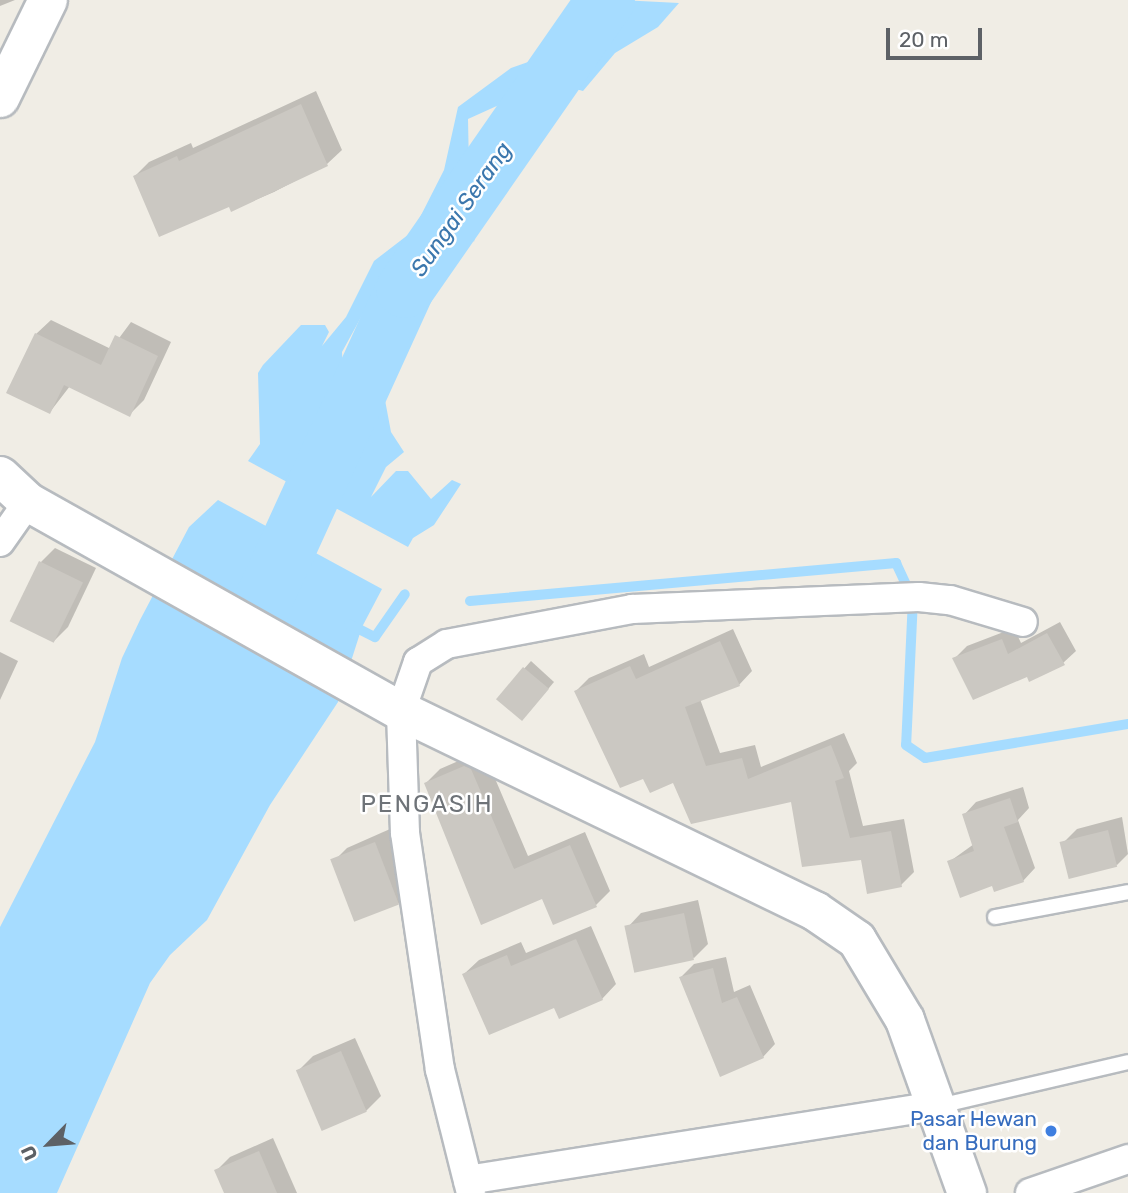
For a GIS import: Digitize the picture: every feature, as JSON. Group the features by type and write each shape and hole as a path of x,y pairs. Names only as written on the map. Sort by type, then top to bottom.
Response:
{"street":[{"path":"0,98 47,0"},
{"path":"0,476 28,502 389,704 815,911 857,940 905,1020 967,1193"},
{"path":"0,542 28,502"},
{"path":"937,1106 469,1187 440,1070 420,949 389,704 418,662 447,644 632,609 869,596 919,597 950,600 1023,622"},
{"path":"1030,1193 1128,1159"}],"lane":[{"path":"995,917 1128,892"},
{"path":"937,1106 1128,1062"}],"water":[{"path":"620,0 679,3 658,27 615,53 583,91 550,82 468,119 469,167 482,198 474,242 454,204 436,219 416,264 395,263 382,279 342,352 343,375 385,400 391,432 404,452 386,467 371,497 396,471 408,471 431,499 452,480 461,484 434,525 413,538 408,547 248,461 260,444 258,373 301,325 325,325 329,332 322,346 346,317 374,261 413,231 444,170 458,107 511,68 548,55"},
{"path":"218,500 382,589 362,627 338,702 270,805 207,920 170,955 150,983 57,1193 0,1193 0,927 95,742 122,658 140,620 189,527"}],"building":[{"path":"301,104 328,166 231,212 229,207 159,237 133,176 177,156 179,161"},
{"path":"35,333 101,365 115,335 158,356 130,417 64,385 50,414 6,393"},
{"path":"39,561 83,582 54,643 10,621"},
{"path":"1047,633 1065,665 1029,682 1027,677 973,700 952,658 1002,639 1008,654"},
{"path":"720,641 740,686 685,707 706,766 742,758 748,779 831,745 844,778 835,781 850,838 891,831 902,887 867,894 861,860 802,867 791,802 691,824 673,783 650,793 643,779 620,788 574,691 630,666 636,679"},
{"path":"523,667 549,689 522,721 496,699"},
{"path":"464,766 471,769 514,869 570,845 597,907 553,925 542,899 481,925 424,783"},
{"path":"1010,798 1018,822 1004,827 1024,882 994,892 992,886 960,898 947,861 974,851 962,814"},
{"path":"1108,830 1117,867 1069,879 1059,842"},
{"path":"375,842 399,905 354,922 330,859"},
{"path":"684,913 694,960 634,973 624,926"},
{"path":"576,939 603,1000 559,1019 554,1008 489,1035 462,974 507,955 511,966"},
{"path":"713,968 722,1003 737,997 764,1058 720,1077 679,977"},
{"path":"341,1051 367,1112 322,1131 296,1070"},
{"path":"259,1151 277,1193 224,1193 214,1170"}],"waterway":[{"name":"Sungai Serang","path":"258,612 405,289 606,0"},
{"path":"470,601 896,563 913,599 906,745 925,758 1128,724"},
{"path":"349,624 375,637 405,594"}],"place":[{"name":"Pasar Hewan dan Burung","path":"1051,1131"}],"district":[{"name":"PENGASIH","path":"427,805"}]}
